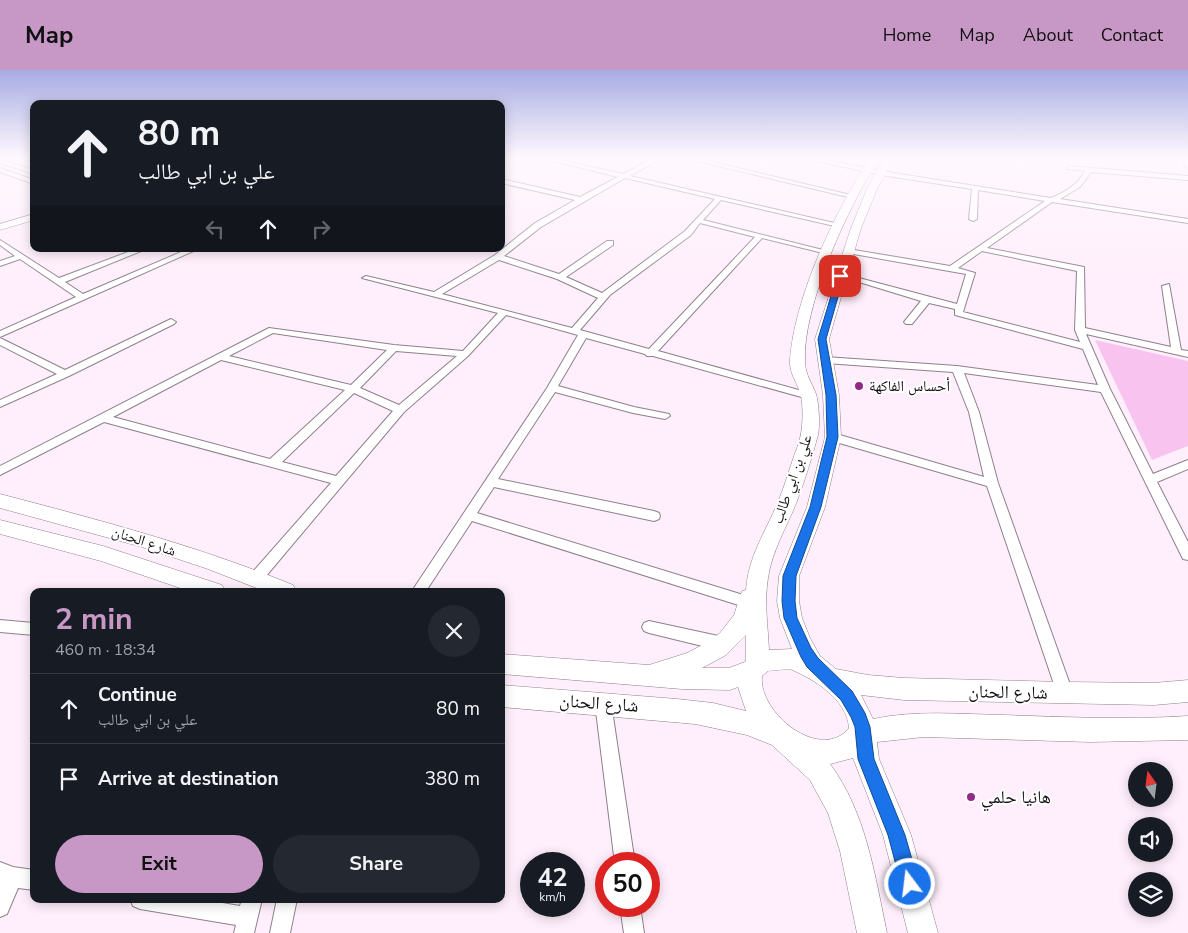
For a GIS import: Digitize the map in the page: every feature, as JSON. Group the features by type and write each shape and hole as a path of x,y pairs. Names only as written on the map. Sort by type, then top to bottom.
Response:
{"main road":[{"name":"علي بن ابي طالب","path":"755,668 758,579 764,551 788,500 810,433 809,396 798,371 798,340 802,322 827,252 851,198"},
{"name":"علي بن ابي طالب","path":"830,678 812,663 800,642 791,618 788,601 789,576 816,507 832,437 833,414 822,339 865,198"},
{"path":"0,220 30,211"},
{"path":"0,227 30,218"},
{"name":"شارع الحنان","path":"0,500 127,535 256,578 278,588"},
{"name":"شارع الحنان","path":"0,526 103,554 205,588"},
{"path":"629,674 681,666 712,652 723,644 744,618 748,602 758,579"},
{"path":"872,933 848,831 833,794 822,774 768,723 757,708 750,692 749,680 760,663 791,659 810,666 830,678 846,696 857,713 866,759 897,835 923,933"},
{"name":"شارع الحنان","path":"505,664 682,678 730,679 755,668"},
{"name":"شارع الحنان","path":"830,678 868,686 904,689 1154,694 1188,691"},
{"name":"شارع الحنان","path":"505,696 712,713 749,723 783,736"},
{"path":"783,736 804,748 834,752 850,746 862,732 899,726 926,725 1086,730 1188,728"}],"street":[{"path":"421,588 552,388 578,333 604,297 688,234 720,198"},
{"path":"721,198 840,222"},
{"path":"740,198 840,222"},
{"path":"973,220 974,198"},
{"path":"1039,198 1188,221"},
{"path":"951,269 1050,200 1056,198"},
{"path":"505,251 538,225 581,199"},
{"path":"699,221 827,252"},
{"path":"650,354 760,236"},
{"path":"0,242 83,298"},
{"path":"560,277 610,243"},
{"path":"982,249 1081,269 1080,330 1105,389 1188,555"},
{"path":"848,251 971,273 958,313 1087,347"},
{"path":"59,281 134,252"},
{"path":"0,334 187,252"},
{"path":"435,295 504,252"},
{"path":"0,264 22,256"},
{"path":"498,257 560,277 604,297"},
{"path":"840,276 877,284 926,301 959,307"},
{"path":"366,278 504,312 650,354 809,396"},
{"path":"1166,286 1177,352"},
{"path":"909,322 920,306 926,301"},
{"path":"256,578 400,410 465,354 504,312"},
{"path":"0,404 171,322"},
{"path":"0,471 272,330 394,348 465,354"},
{"path":"1080,330 1188,354"},
{"path":"0,341 65,374"},
{"path":"273,463 354,389 394,348"},
{"path":"220,358 354,389 400,410"},
{"path":"825,360 957,370 1105,389"},
{"path":"957,370 974,412 992,483 1065,693"},
{"path":"552,388 633,410 665,416"},
{"path":"102,418 339,481"},
{"path":"832,437 992,483"},
{"path":"1150,480 1188,464"},
{"path":"491,482 654,516"},
{"path":"469,516 748,602"},
{"path":"0,626 30,629"},
{"path":"650,627 723,644"},
{"path":"604,703 623,852"},
{"path":"0,907 7,874 30,879"},
{"path":"165,903 248,916"},
{"path":"280,933 286,903"},
{"path":"632,917 634,933"}],"shaded area":[{"path":"1095,340 1188,361 1188,446 1152,460"}],"place":[{"name":"أحساس الفاكهة","path":"859,386"},
{"name":"هانيا حلمي","path":"971,797"}],"route":[{"path":"840,276 822,339 833,414 832,437 816,507 789,576 788,601 791,618 800,642 812,663 830,678 846,696 857,713 862,727 866,759 897,835 910,884"}]}
